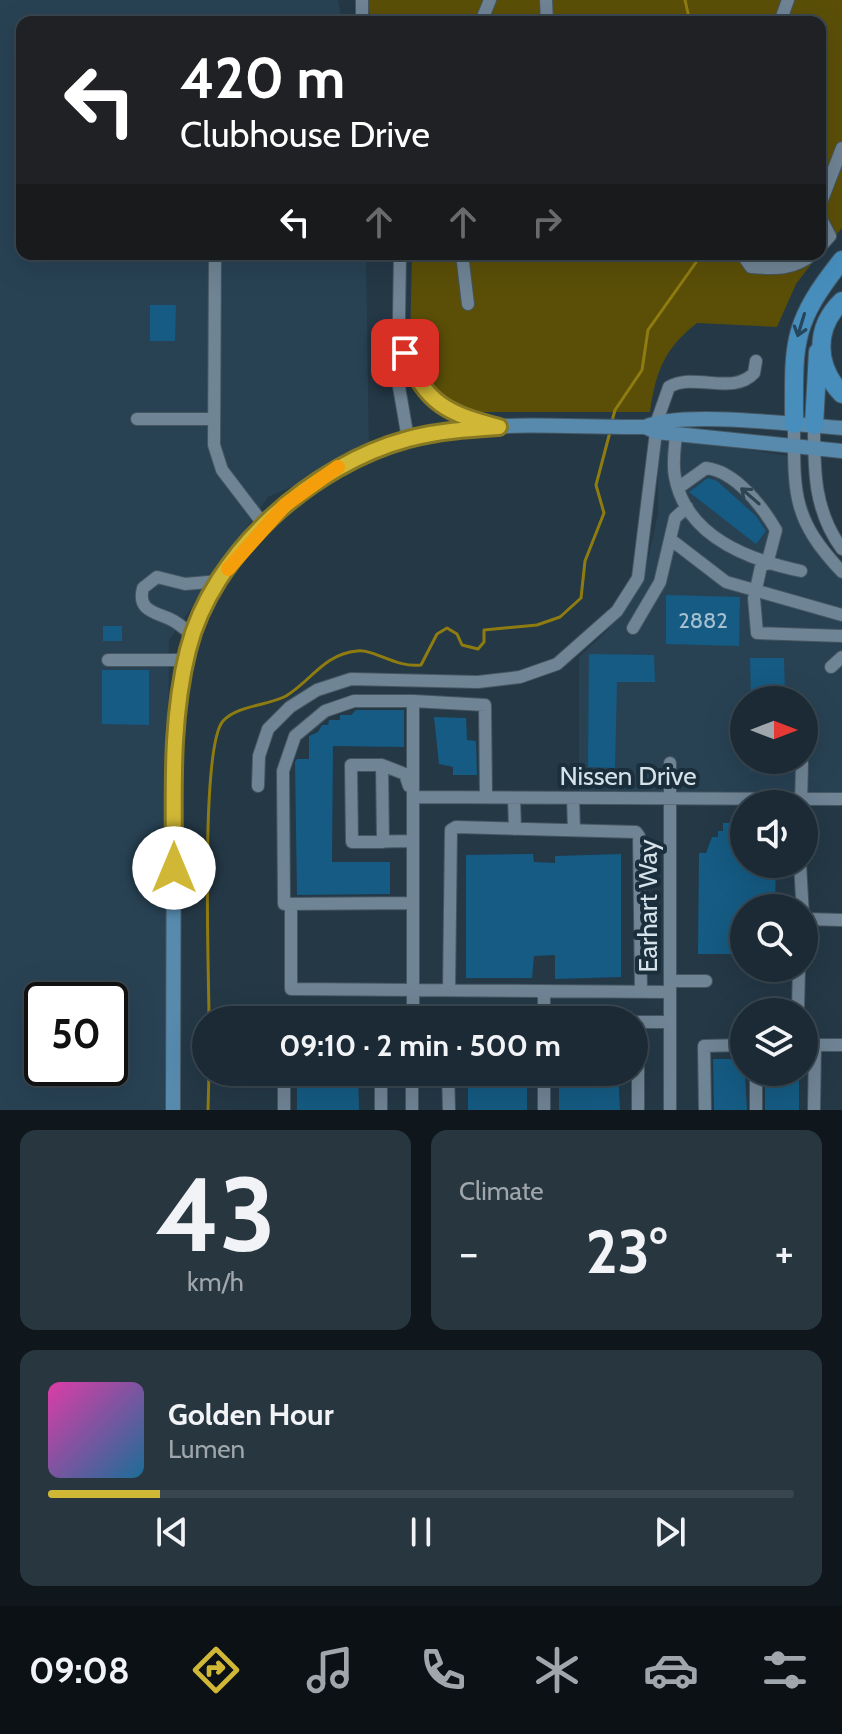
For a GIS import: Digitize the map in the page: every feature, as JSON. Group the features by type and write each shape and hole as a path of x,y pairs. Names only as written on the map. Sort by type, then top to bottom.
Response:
{"highway":[{"path":"794,424 799,326 819,288 842,260"},
{"path":"814,425 820,339 827,317 842,301"},
{"path":"820,339 828,376 842,394"}],"main road":[{"path":"173,1110 174,748 186,660 193,636 220,581 264,525 336,468 408,439 499,427 794,424 842,428"},
{"path":"653,427 676,434 842,451"}],"street":[{"path":"826,189 842,148"},
{"path":"215,260 214,445 222,470 264,525"},
{"path":"400,260 398,381 408,439"},
{"path":"463,260 468,304"},
{"path":"746,260 751,267 775,269 799,265 805,260"},
{"path":"399,311 405,353 414,377 429,396 464,418 499,427"},
{"path":"258,786 259,756 268,729 290,707 317,690 351,679 478,682 520,677 557,664 617,611 638,578 653,427 669,387 682,382 743,381 754,373 756,361"},
{"path":"137,419 213,419"},
{"path":"794,424 794,492 799,509 810,535 842,572"},
{"path":"814,425 816,489 821,510 842,549"},
{"path":"676,434 674,468 678,488 687,507 719,541 765,563 801,571"},
{"path":"678,488 706,468 716,469 763,508 776,530 755,593 757,633 842,636"},
{"path":"633,628 660,582 675,518 687,507"},
{"path":"670,539 704,568 755,593 842,615"},
{"path":"193,636 174,621 147,610 141,599 143,588 157,577 185,584 220,581"},
{"path":"831,667 842,657"},
{"path":"108,660 186,660"},
{"path":"413,903 284,904 283,771 295,736 325,711 354,701 485,705 486,797"},
{"path":"413,701 413,1006"},
{"name":"Earhart Way","path":"670,763 670,1110"},
{"path":"413,797 405,774 382,765 351,765 352,842 413,841"},
{"path":"382,765 383,842"},
{"name":"Nissen Drive","path":"413,797 730,800"},
{"path":"514,798 515,829"},
{"path":"573,798 574,830"},
{"name":"Nissen Drive","path":"818,801 842,799"},
{"path":"449,990 451,830 515,829 636,832 639,836 641,992"},
{"path":"291,904 291,989 641,992 706,981"},
{"path":"818,924 842,920"},
{"path":"544,991 544,1006"},
{"path":"648,1022 670,1022"},
{"path":"705,1110 704,1046 730,1045"},
{"path":"818,1045 842,1045"},
{"path":"284,1086 284,1110"},
{"path":"381,1086 381,1110"},
{"path":"412,1086 412,1110"},
{"path":"448,1086 449,1110"},
{"path":"544,1086 544,1110"},
{"path":"637,1086 638,1110"},
{"path":"756,1086 756,1110"},
{"path":"813,1086 814,1110"}],"shaded area":[{"path":"0,0 338,0 341,16 16,16 16,260 366,260 369,453 268,497 169,640 165,1110 0,1110"},
{"path":"367,0 842,0 842,228 826,246 826,16 370,16"},
{"path":"412,260 814,260 796,284 777,327 697,323 686,333 663,362 650,412 481,412 445,401 422,378 410,346"},
{"path":"658,436 789,456 829,564 842,574 842,792 579,791 579,657 608,630 644,577 658,514"}],"building":[{"path":"150,305 176,305 175,341 150,341"},
{"path":"708,478 717,481 756,516 766,531 756,544 689,492"},
{"path":"666,595 740,597 739,646 666,644"},
{"path":"103,626 122,626 122,641 103,641"},
{"path":"589,654 654,655 655,682 617,682 615,768 588,767"},
{"path":"750,658 784,658 785,686 751,686"},
{"path":"102,670 149,670 149,725 102,724"},
{"path":"356,710 404,710 404,747 333,746 332,862 390,862 390,894 297,895 295,762 297,759 309,759 309,736 318,732 322,725 328,725 329,720 340,720 340,715 351,715"},
{"path":"434,717 466,718 467,740 476,741 477,775 453,775 453,767 439,764"},
{"path":"723,823 730,823 730,878 776,878 775,894 730,894 730,954 698,954 699,853 706,853 712,837 718,837 718,831 723,831"},
{"path":"533,854 534,862 555,863 555,856 621,854 621,977 555,979 555,955 534,956 532,978 466,978 466,855"},
{"path":"713,1059 730,1059 730,1086 746,1086 747,1110 714,1110"},
{"path":"297,1086 358,1086 359,1110 297,1110"},
{"path":"468,1086 527,1086 527,1110 468,1110"},
{"path":"559,1086 619,1086 620,1110 559,1110"},
{"path":"765,1086 799,1086 799,1110 765,1110"}],"waterway":[{"path":"685,0 689,16"},
{"path":"612,421 615,410 642,370 648,330 698,260"},
{"path":"209,1006 208,815 216,739 223,721 236,712 286,696 327,663 346,653 364,651 403,664 421,665 437,634 447,628 457,634 462,645 478,649 484,642 484,630 537,625 560,617 581,598 585,561 604,513 596,485 610,432"},
{"path":"208,1110 209,1086"}],"slow traffic":[{"path":"228,569 285,505 338,467"}],"route":[{"path":"174,868 174,748 178,697 189,646 208,601 233,561 285,505 336,468 408,439 454,430 499,427 464,418 429,396 414,377 405,353"}]}
